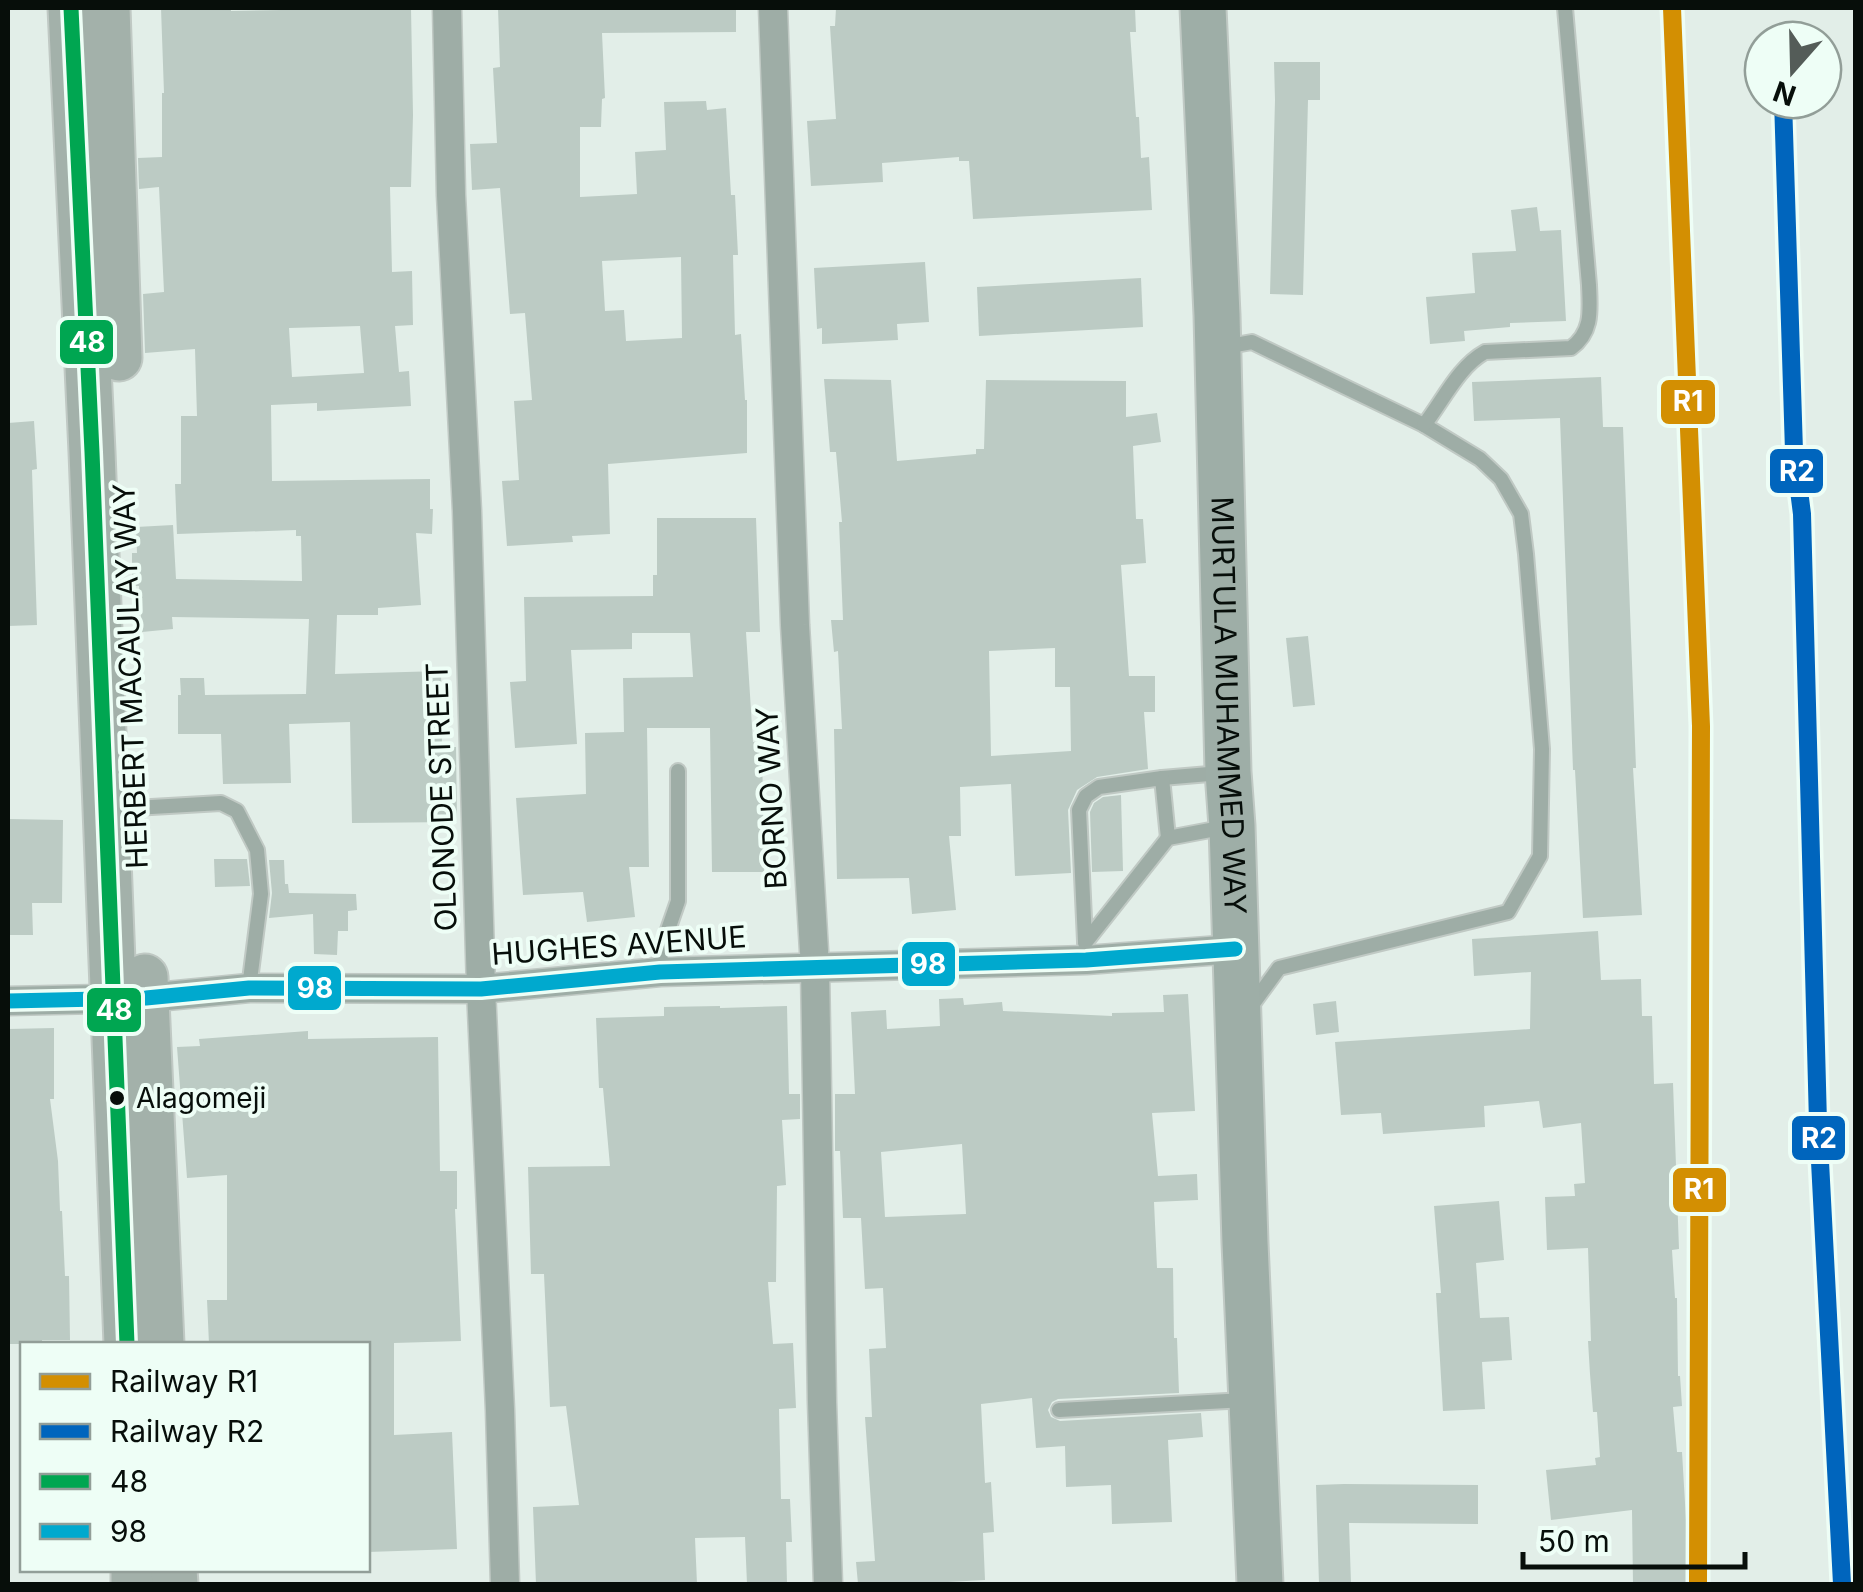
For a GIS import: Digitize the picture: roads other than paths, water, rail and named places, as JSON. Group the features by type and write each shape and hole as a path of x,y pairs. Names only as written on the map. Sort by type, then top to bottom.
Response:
{"highway":[{"name":"HERBERT MACAULAY WAY","path":"72,8 130,999 161,1342"},
{"name":"HERBERT MACAULAY WAY","path":"107,8 134,808 127,1342"}],"main road":[{"name":"MURTULA MUHAMMED WAY","path":"1203,8 1260,1584"}],"street":[{"name":"OLONODE STREET","path":"447,8 505,1584"},
{"name":"BORNO WAY","path":"773,8 794,625 814,968 828,1584"},
{"name":"HUGHES AVENUE","path":"8,1001 130,999 249,988 481,989 660,972 814,968 1086,950 1235,949"}],"lane":[{"path":"1424,425 1476,357 1486,352 1571,348 1580,342 1590,324 1565,8"},
{"path":"1218,348 1252,342 1424,425 1480,460 1501,480 1521,514 1542,749 1540,856 1508,912 1279,968 1238,1026"},
{"path":"660,972 661,950 678,901 678,771"},
{"path":"1086,950 1080,810 1086,796 1099,787 1228,772"},
{"path":"1086,950 1168,838 1162,778"},
{"path":"134,808 221,803 237,811 257,850 261,894 249,988"},
{"path":"1168,838 1232,826"},
{"path":"1059,1410 1252,1400"}],"rail line":[{"name":"R1","path":"1672,8 1701,726 1698,1584"},
{"name":"R2","path":"1784,120 1794,451 1802,514 1818,1123 1842,1584"}],"place":[{"name":"Alagomeji","path":"117,1098"}]}
